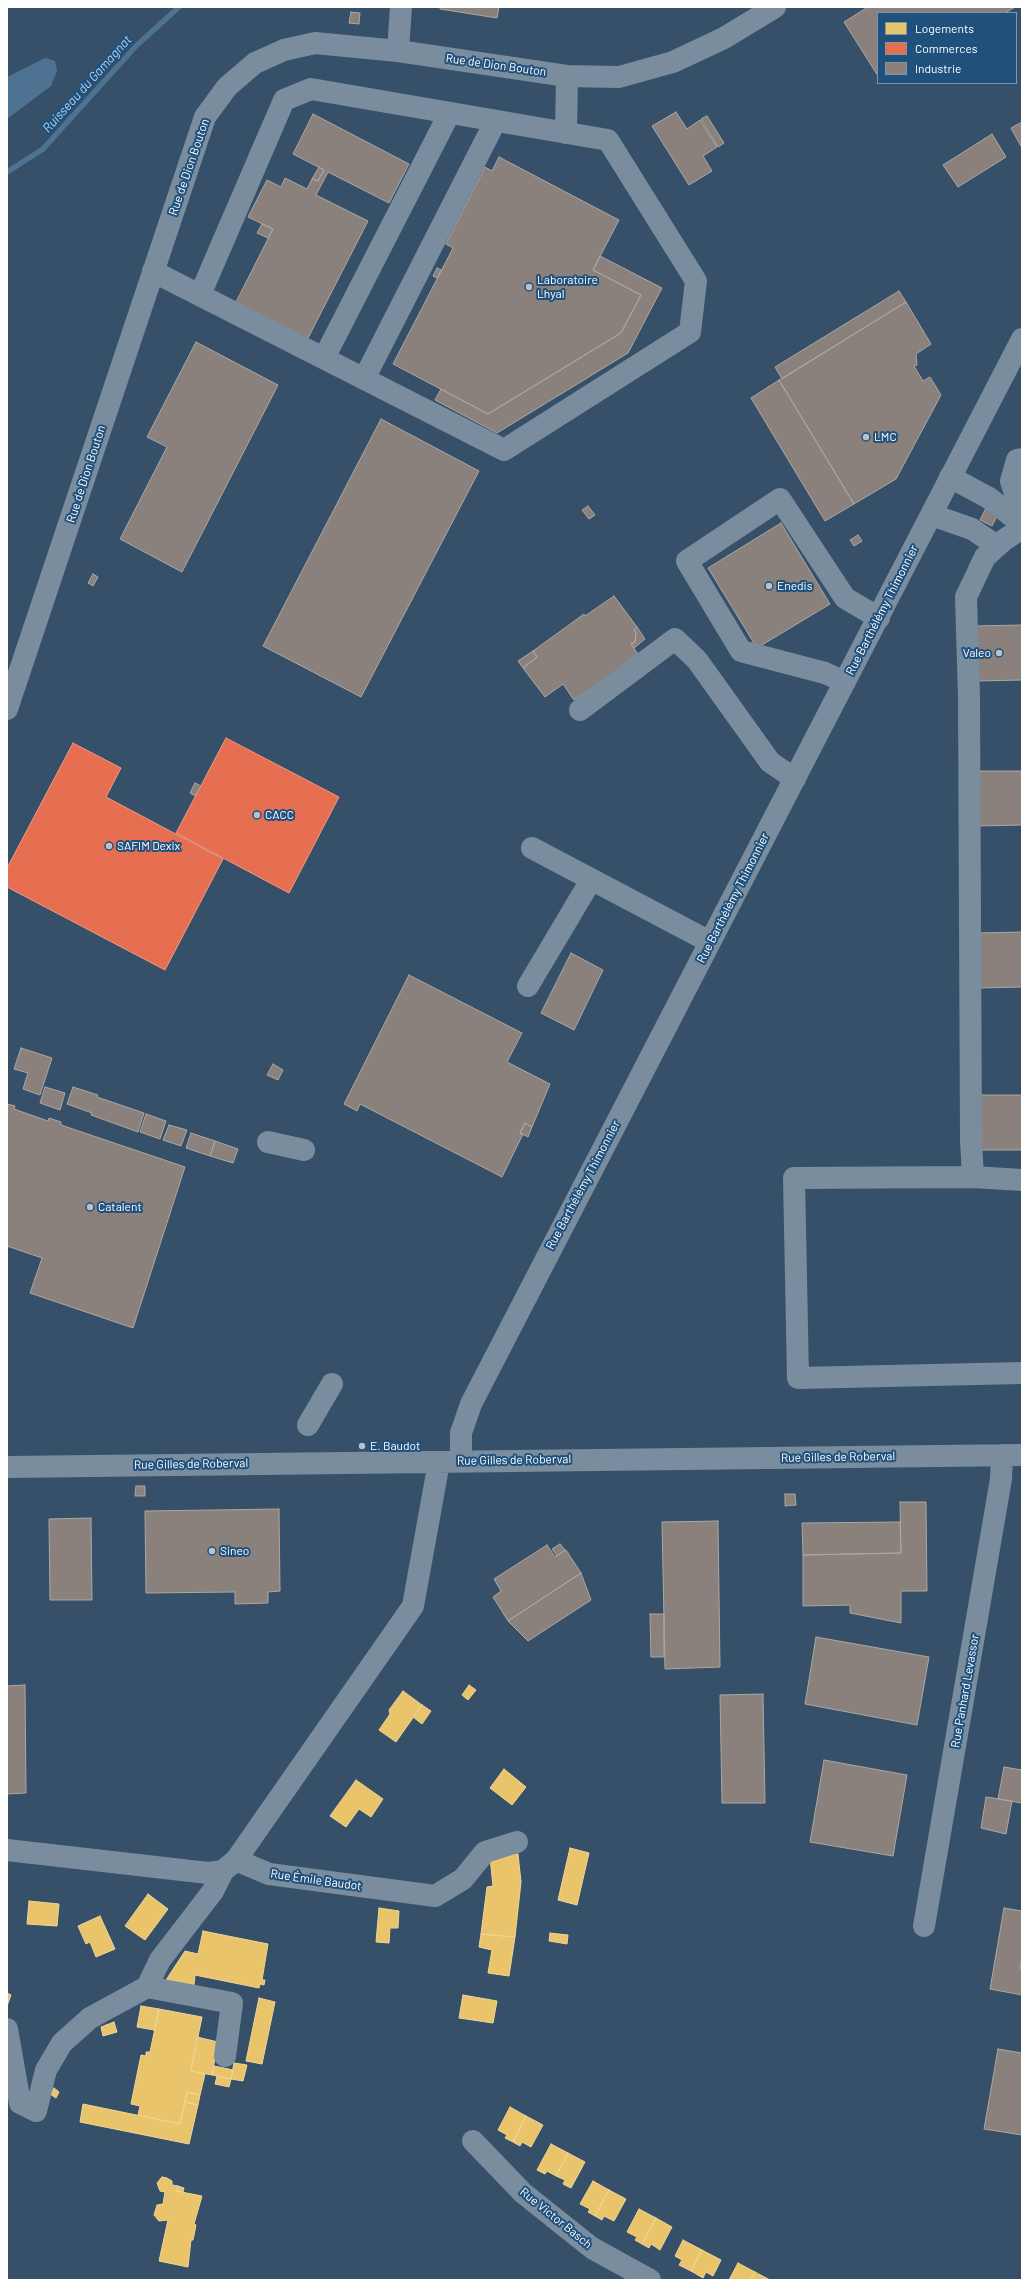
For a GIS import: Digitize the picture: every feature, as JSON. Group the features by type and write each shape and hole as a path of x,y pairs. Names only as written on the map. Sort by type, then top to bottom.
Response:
{"street":[{"path":"398,51 401,7"},
{"name":"Rue de Dion Bouton","path":"7,709 205,118 227,87 254,63 284,50 315,43 398,51 567,76 619,77 673,62 724,38 775,7"},
{"path":"566,133 567,76"},
{"path":"153,271 364,379 504,450 690,332 696,281 608,140 495,122 311,89 284,100 200,295"},
{"path":"324,358 449,114"},
{"path":"364,379 495,122"},
{"name":"Rue Barthélémy Thimonnier","path":"461,1461 461,1433 471,1404 1022,339"},
{"path":"1022,459 1017,460 1011,481 1022,516"},
{"path":"950,477 989,498 1022,524"},
{"path":"845,682 825,673 742,651 687,561 780,499 845,598 878,618"},
{"path":"932,515 972,529 997,546"},
{"path":"973,1177 971,1140 969,697 966,597 985,557 997,546 1022,528"},
{"path":"580,710 674,639 697,660 770,762 795,779"},
{"path":"532,848 710,942"},
{"path":"528,986 591,880"},
{"path":"268,1142 304,1150"},
{"path":"1022,1180 973,1177 794,1178 798,1378 1022,1373"},
{"path":"308,1426 332,1384"},
{"name":"Rue Gilles de Roberval","path":"7,1467 1012,1455"},
{"name":"Rue Panhard Levassor","path":"924,1926 1001,1479 1012,1455"},
{"path":"7,2029 20,2103 36,2111 46,2070 62,2043 90,2018 147,1987 160,1960 213,1891 413,1606 439,1462"},
{"name":"Rue Émile Baudot","path":"7,1850 208,1873 230,1866 269,1874 435,1896 463,1879 485,1852 517,1842"},
{"path":"147,1987 232,2004 225,2056"},
{"name":"Rue Victor Basch","path":"473,2141 523,2193 592,2248 650,2280"}],"water":[{"path":"45,58 55,61 57,71 51,86 7,119 7,77"}],"building: Logements":[{"path":"469,1685 476,1690 468,1700 462,1695"},
{"path":"403,1691 422,1705 396,1742 379,1730 390,1714 389,1710"},
{"path":"422,1705 431,1711 422,1724 413,1717"},
{"path":"504,1769 526,1787 512,1805 490,1788"},
{"path":"356,1780 383,1799 371,1817 359,1809 346,1827 330,1816"},
{"path":"570,1848 589,1853 577,1905 558,1900"},
{"path":"518,1854 521,1882 515,1937 481,1934 487,1887 493,1886 490,1857"},
{"path":"148,1894 168,1909 145,1940 125,1926"},
{"path":"29,1901 59,1904 57,1926 27,1924"},
{"path":"379,1908 399,1911 398,1928 390,1928 389,1943 376,1942"},
{"path":"100,1916 115,1949 96,1957 90,1942 86,1944 78,1926"},
{"path":"203,1931 268,1944 262,1980 265,1980 264,1985 260,1984 259,1988 195,1975 194,1985 166,1980 185,1951 198,1954"},
{"path":"550,1933 568,1935 567,1944 549,1941"},
{"path":"481,1934 515,1937 509,1976 488,1973 492,1950 479,1947"},
{"path":"7,1993 11,1995 7,2006"},
{"path":"463,1995 497,2001 493,2023 459,2018"},
{"path":"259,1998 275,2002 262,2064 246,2061"},
{"path":"141,2006 159,2009 154,2030 137,2027"},
{"path":"159,2009 202,2017 191,2071 205,2074 200,2095 187,2092 180,2124 138,2115 140,2106 131,2104 141,2055 146,2056 146,2052 150,2052"},
{"path":"114,2022 117,2032 103,2036 101,2027"},
{"path":"197,2037 218,2042 212,2075 191,2071"},
{"path":"234,2063 247,2065 243,2081 231,2079"},
{"path":"214,2066 233,2070 231,2079 212,2075"},
{"path":"217,2076 231,2079 229,2087 215,2084"},
{"path":"54,2088 59,2092 56,2098 50,2094"},
{"path":"187,2092 200,2095 198,2105 185,2102"},
{"path":"185,2102 198,2105 189,2144 80,2122 83,2104 180,2124"},
{"path":"510,2107 526,2116 513,2142 505,2138 507,2135 498,2130"},
{"path":"526,2116 543,2125 531,2147 522,2142 520,2146 513,2142"},
{"path":"551,2144 568,2153 556,2176 547,2171 545,2174 537,2170"},
{"path":"568,2153 585,2162 571,2188 563,2184 565,2180 556,2176"},
{"path":"162,2177 172,2181 172,2185 178,2186 176,2191 202,2196 194,2224 196,2225 193,2240 191,2240 188,2267 159,2261 168,2220 159,2221 154,2215 157,2205 163,2204 165,2192 160,2191 157,2183"},
{"path":"593,2181 609,2190 595,2216 588,2212 590,2209 580,2204"},
{"path":"178,2186 184,2188 183,2192 176,2191"},
{"path":"609,2190 626,2199 614,2221 604,2216 602,2220 595,2216"},
{"path":"639,2209 656,2218 642,2244 635,2240 637,2237 627,2232"},
{"path":"656,2218 672,2227 660,2250 651,2244 649,2248 642,2244"},
{"path":"683,2240 702,2250 691,2271 679,2265 682,2260 675,2256"},
{"path":"702,2250 721,2260 713,2276 706,2272 703,2278 691,2271"},
{"path":"738,2263 755,2272 750,2280 729,2280"},
{"path":"755,2272 770,2280 750,2280"}],"building: Commerces":[{"name":"CACC","path":"226,738 339,797 289,893 176,833"},
{"name":"SAFIM Dexix","path":"73,743 121,768 106,797 223,859 165,970 7,887 7,868"}],"building: Industrie":[{"path":"440,7 499,7 497,18 440,9"},
{"path":"868,7 1015,7 1007,12 877,12 877,74 844,22"},
{"path":"351,12 360,13 359,24 349,23"},
{"path":"676,112 687,129 700,120 717,147 703,156 712,171 689,185 652,126"},
{"path":"313,114 409,164 389,203 328,172 316,195 368,221 307,340 235,304 273,229 248,217 267,180 281,187 285,178 307,189 312,179 318,181 324,170 293,154"},
{"path":"707,116 724,143 718,147 701,119"},
{"path":"1022,122 1022,148 1011,128"},
{"path":"992,134 1006,157 958,187 943,165"},
{"name":"Laboratoire Lhyal","path":"499,157 619,220 593,270 641,295 621,333 488,414 393,364 453,248 446,244 485,167 492,171"},
{"path":"319,167 324,170 318,181 312,179"},
{"path":"262,224 273,229 268,238 257,233"},
{"path":"600,256 662,288 628,353 497,433 435,400 441,389 488,414 621,333 641,295 593,270"},
{"path":"437,268 441,270 437,278 433,276"},
{"path":"899,291 906,302 782,379 775,367"},
{"name":"LMC","path":"906,302 931,344 916,354 917,365 914,366 923,381 930,377 941,395 896,479 854,504 779,380"},
{"path":"196,342 278,385 182,572 120,539 167,447 147,437"},
{"path":"779,380 854,504 825,521 751,398"},
{"path":"381,419 479,471 361,697 263,646"},
{"path":"588,506 595,515 589,519 582,510"},
{"path":"986,508 998,514 992,526 980,520"},
{"name":"Enedis","path":"781,523 830,604 757,648 708,568"},
{"path":"858,535 862,541 854,546 850,540"},
{"path":"93,574 98,577 93,586 88,583"},
{"path":"614,596 637,627 634,630 636,633 635,642 631,644 640,657 574,700 563,684 545,697 523,668 537,657 533,651 584,614 585,616"},
{"name":"Valeo","path":"1022,625 1022,680 976,681 975,626"},
{"path":"637,627 645,639 634,648 631,644 635,642 636,633 634,630"},
{"path":"533,651 537,657 523,668 518,661"},
{"path":"977,771 1022,771 1022,825 977,826"},
{"path":"195,783 201,786 195,796 190,793"},
{"path":"1022,932 1022,987 979,988 978,933"},
{"path":"571,953 603,970 574,1030 541,1013"},
{"path":"409,975 522,1033 507,1062 550,1084 532,1127 525,1123 520,1133 523,1134 502,1177 360,1104 357,1111 344,1104"},
{"path":"21,1048 52,1058 40,1095 23,1089 28,1073 14,1069"},
{"path":"273,1064 283,1070 278,1080 267,1075"},
{"path":"45,1087 65,1093 60,1110 40,1103"},
{"path":"73,1087 144,1113 138,1132 91,1115 92,1113 67,1104"},
{"path":"980,1095 1022,1095 1022,1150 981,1150"},
{"name":"Catalent","path":"7,1104 15,1106 14,1109 48,1121 49,1118 61,1122 61,1125 185,1167 133,1328 30,1293 42,1258 7,1246"},
{"path":"146,1114 166,1121 160,1139 140,1132"},
{"path":"525,1123 532,1127 528,1137 520,1133"},
{"path":"169,1125 187,1130 181,1146 163,1140"},
{"path":"191,1133 215,1141 210,1156 186,1148"},
{"path":"215,1141 238,1149 233,1163 210,1156"},
{"path":"136,1486 145,1486 145,1496 135,1496"},
{"path":"785,1494 795,1494 796,1505 785,1506"},
{"path":"900,1502 926,1502 927,1591 901,1591 901,1623 850,1613 850,1605 803,1606 803,1555 901,1553"},
{"name":"Sineo","path":"279,1509 280,1591 268,1592 268,1603 235,1604 235,1592 146,1593 145,1511"},
{"path":"91,1518 92,1600 50,1600 49,1519"},
{"path":"718,1521 720,1667 665,1669 662,1522"},
{"path":"900,1522 901,1553 803,1555 802,1523"},
{"path":"560,1544 565,1550 557,1556 552,1549"},
{"path":"547,1545 555,1557 566,1550 581,1573 508,1621 493,1597 501,1591 494,1579"},
{"path":"581,1573 591,1600 528,1641 508,1621"},
{"path":"650,1614 664,1614 664,1657 651,1657"},
{"path":"816,1637 929,1657 917,1725 805,1704"},
{"path":"25,1685 26,1793 7,1794 7,1686"},
{"path":"763,1694 765,1803 722,1803 720,1695"},
{"path":"824,1760 907,1775 893,1856 810,1842"},
{"path":"1004,1767 1022,1770 1022,1803 998,1799"},
{"path":"986,1797 1012,1801 1006,1834 981,1828"},
{"path":"1004,1908 1022,1911 1022,1956 1020,1969 1022,1969 1022,1995 990,1989"},
{"path":"998,2049 1022,2053 1022,2135 984,2129"}],"waterway":[{"name":"Ruisseau du Gamagnat","path":"7,172 43,149 136,46 179,7"}],"place":[{"name":"Laboratoire Lhyal","path":"529,287"},
{"name":"LMC","path":"866,437"},
{"name":"Enedis","path":"769,586"},
{"name":"Valeo","path":"999,653"},
{"name":"CACC","path":"257,815"},
{"name":"SAFIM Dexix","path":"109,846"},
{"name":"Catalent","path":"90,1207"},
{"name":"E. Baudot","path":"362,1446"},
{"name":"Sineo","path":"212,1551"}]}
